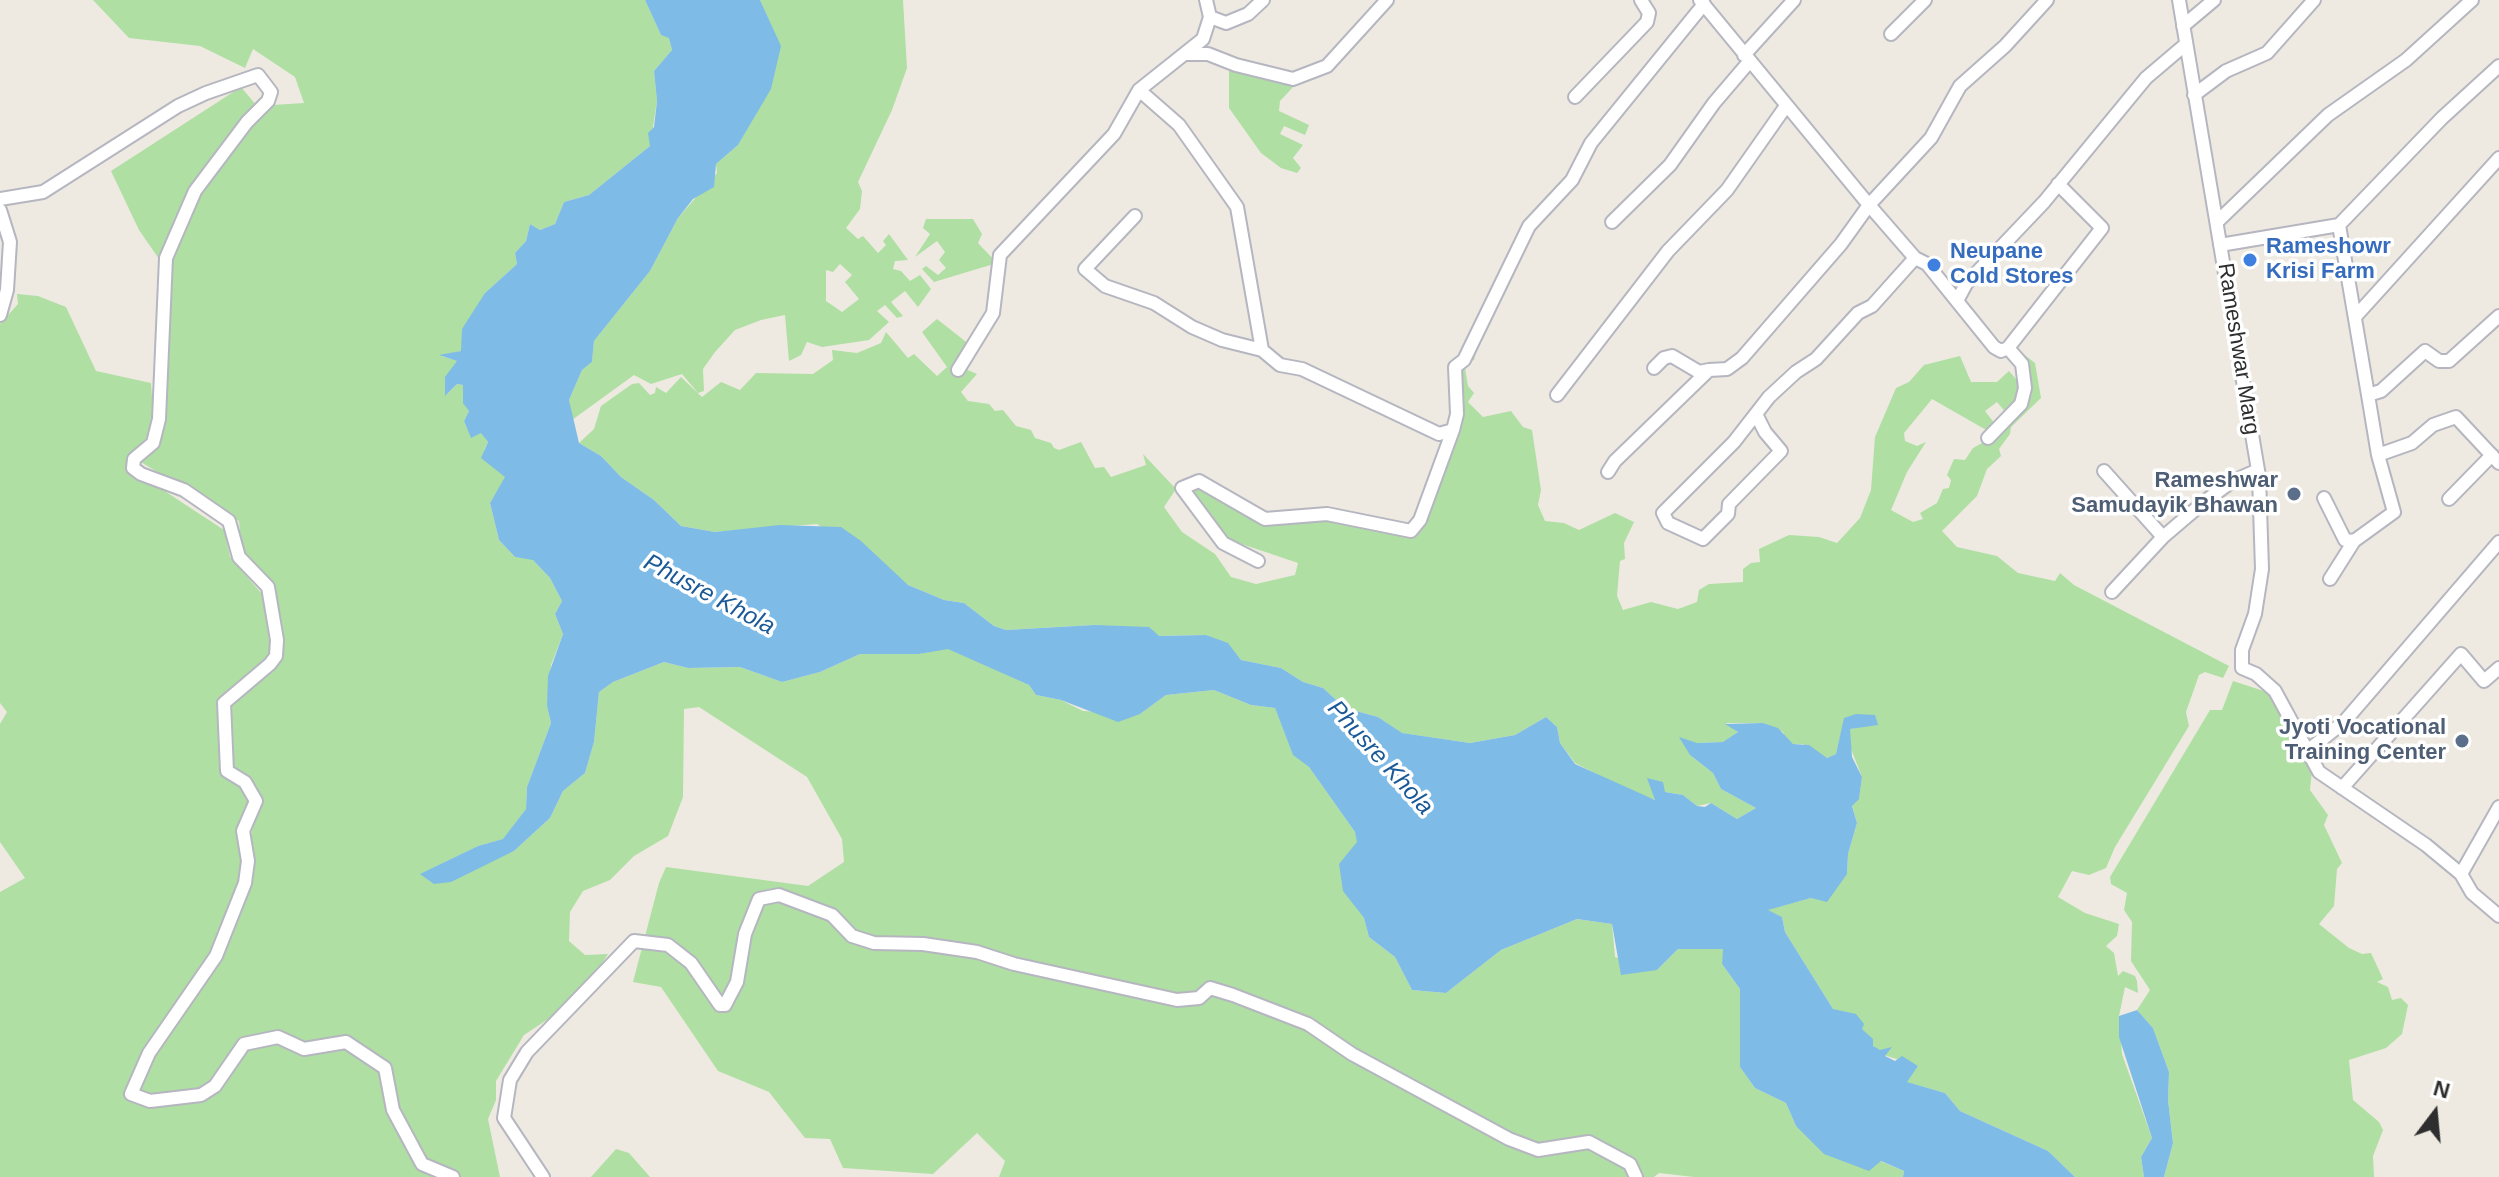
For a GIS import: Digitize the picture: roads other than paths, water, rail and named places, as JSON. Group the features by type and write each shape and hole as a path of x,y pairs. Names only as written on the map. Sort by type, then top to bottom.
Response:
{"street":[{"path":"958,370 993,313 1000,255 1114,134 1139,90 1203,39 1210,17 1206,0"},
{"path":"1210,17 1226,23 1248,14 1263,0"},
{"path":"1185,54 1208,54 1236,65 1293,79 1327,66 1387,0"},
{"path":"1575,97 1647,22 1649,13 1641,0"},
{"path":"1612,222 1670,165 1747,58 1794,0"},
{"path":"1891,34 1925,0"},
{"path":"1654,368 1664,358 1672,356 1699,372 1727,369 1742,358 1841,244 1869,205 1931,138 1960,86 2005,46 2047,0"},
{"name":"Rameshwar Marg","path":"2179,0 2258,470 2262,569 2255,614 2242,650 2242,668 2256,674 2275,691 2319,772 2426,845 2461,874 2472,893 2499,916"},
{"path":"2183,26 2214,0"},
{"path":"2194,95 2226,71 2267,53 2314,0"},
{"path":"2217,222 2328,115 2406,60 2472,0"},
{"path":"1258,561 1223,543 1189,502 1182,488 1199,481 1265,519 1327,514 1411,531 1420,520 1453,430 1457,414 1455,367 1464,360 1529,226 1572,180 1591,143 1702,2 1869,205 1915,258 1927,264 1994,347 2001,351 2008,348 2102,228 2058,184"},
{"path":"1957,301 1966,284 2058,184 2146,78 2186,44"},
{"path":"2220,245 2339,225 2442,118 2499,66"},
{"path":"0,199 43,192 178,106 206,93 258,75 271,92 268,101 247,122 195,191 166,258 159,419 153,443 134,459 133,468 141,474 184,490 229,521 239,557 268,587 277,640 276,656 270,664 224,703 227,771 245,782 256,801 243,831 248,861 245,883 216,956 149,1053 131,1094 150,1101 201,1095 215,1086 244,1044 278,1037 304,1049 346,1042 385,1068 393,1110 422,1164 453,1177"},
{"path":"1139,90 1179,125 1237,207 1262,350"},
{"path":"1557,395 1668,251 1727,190 1786,106"},
{"path":"2355,317 2499,158"},
{"path":"0,210 10,242 7,290 0,315"},
{"path":"1135,216 1085,269 1105,286 1154,303 1192,327 1222,340 1262,350 1280,365 1302,369 1439,434 1453,430"},
{"path":"2330,579 2354,541 2394,512 2378,455 2339,225"},
{"path":"1756,414 1765,432 1774,438 1781,451 1729,504 1728,514 1703,539 1668,523 1663,513 1756,414 1796,372 1816,359 1858,313 1889,289 1915,258"},
{"path":"2368,395 2381,391 2425,351 2439,361 2449,361 2498,320"},
{"path":"1988,438 2021,404 2025,388 2022,364 2008,348"},
{"path":"1608,472 1615,461 1709,370"},
{"path":"2378,455 2412,443 2433,425 2456,417 2495,459 2449,499"},
{"path":"2112,592 2163,537 2231,482 2258,470"},
{"path":"2104,471 2163,537"},
{"path":"2324,498 2345,540 2354,541"},
{"path":"2306,752 2344,722 2499,542"},
{"path":"2342,788 2461,654 2484,681 2499,668"},
{"path":"2461,874 2499,807"},
{"path":"543,1177 504,1118 510,1080 527,1052 634,941 668,945 691,963 720,1005 725,1005 737,982 745,934 759,899 779,895 832,915 852,936 874,943 923,944 977,952 1014,964 1177,1000 1199,998 1210,988 1233,995 1308,1024 1352,1054 1509,1139 1538,1150 1589,1142 1630,1164 1636,1177"}],"water":[{"name":"Phusre Khola","path":"645,0 760,0 781,46 771,89 738,145 716,164 714,187 693,199 678,218 650,271 594,341 592,362 582,370 569,400 579,443 601,456 621,477 654,500 681,526 715,532 780,525 841,527 861,541 908,585 944,600 964,603 994,626 1006,630 1094,625 1149,627 1159,636 1206,635 1228,643 1241,660 1281,668 1303,682 1323,688 1345,708 1378,717 1402,733 1470,743 1515,735 1546,717 1557,727 1560,743 1575,764 1655,800 1647,778 1663,782 1665,792 1683,795 1697,806 1705,807 1711,803 1737,819 1756,808 1721,789 1713,773 1690,755 1679,737 1697,743 1723,742 1738,732 1725,724 1763,723 1778,728 1793,744 1809,745 1827,758 1836,754 1844,718 1856,714 1875,715 1878,725 1850,729 1852,757 1862,777 1859,799 1852,806 1857,823 1848,854 1847,874 1827,902 1811,898 1768,910 1782,917 1785,932 1833,1009 1856,1014 1864,1024 1862,1029 1873,1039 1873,1046 1880,1050 1892,1047 1885,1056 1895,1061 1902,1056 1918,1066 1907,1082 1945,1093 1960,1111 2048,1151 2075,1177 1903,1177 1904,1171 1881,1161 1869,1171 1824,1154 1796,1126 1786,1103 1755,1088 1740,1067 1740,989 1722,964 1723,949 1678,949 1657,970 1621,975 1612,924 1577,919 1501,950 1446,993 1412,990 1395,957 1369,937 1364,918 1343,891 1339,864 1357,842 1355,832 1309,767 1293,755 1275,708 1251,705 1214,690 1166,695 1140,714 1118,722 1061,700 1036,695 1029,685 948,649 919,654 860,654 820,672 782,682 740,667 688,668 664,662 613,682 599,692 594,742 585,773 563,791 550,818 514,851 451,882 434,884 420,874 478,846 503,839 526,809 527,787 551,723 547,706 548,676 563,634 555,614 562,601 550,578 533,560 515,557 499,540 490,503 505,477 481,458 488,442 481,433 471,438 464,421 469,411 463,403 463,385 457,384 445,396 445,377 457,361 439,355 461,351 462,329 485,293 517,264 515,253 526,241 530,224 540,230 555,224 564,202 589,195 650,146 648,133 654,127 657,101 654,71 672,50 669,38 661,35"},
{"path":"2137,1010 2153,1028 2169,1072 2168,1100 2173,1143 2164,1177 2144,1177 2141,1157 2152,1138 2119,1037 2119,1016"}],"place":[{"name":"Rameshowr Krisi Farm","path":"2250,260"},
{"name":"Neupane Cold Stores","path":"1934,265"},
{"name":"Rameshwar Samudayik Bhawan","path":"2294,494"},
{"name":"Jyoti Vocational Training Center","path":"2462,741"}]}
